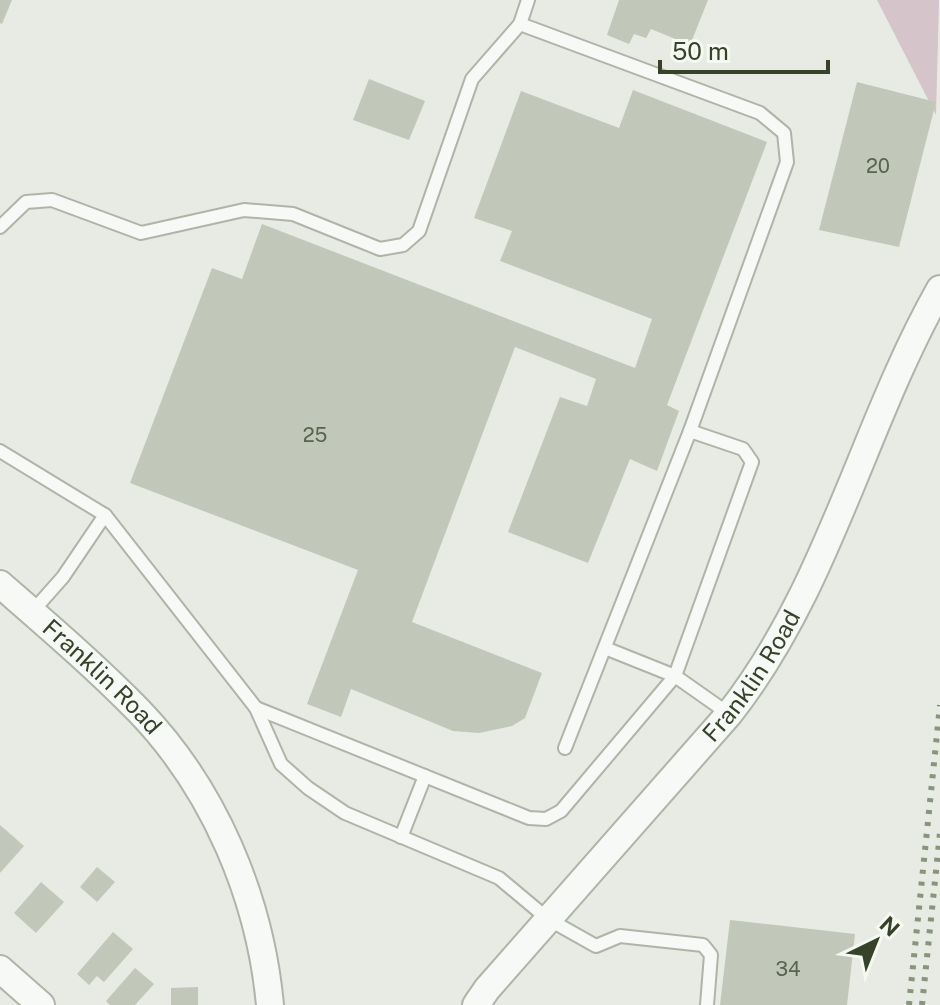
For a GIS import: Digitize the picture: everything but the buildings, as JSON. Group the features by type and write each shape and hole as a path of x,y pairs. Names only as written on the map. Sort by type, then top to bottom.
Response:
{"street":[{"name":"Franklin Road","path":"476,1005 729,714 765,665 799,605 911,345 940,289"},
{"name":"Franklin Road","path":"0,584 140,713 181,763 227,842 254,916 270,1005"},
{"path":"0,969 41,1005"}],"lane":[{"path":"0,227 26,202 52,200 141,233 244,210 293,214 380,249 403,245 419,231 472,79 520,24 528,0"},
{"path":"520,24 760,113 784,133 787,162 690,431 565,748"},
{"path":"256,708 529,818 546,819 561,811 675,676 752,462 743,449 690,431"},
{"path":"0,451 105,515 256,708 281,764 308,788 345,813 499,878 548,919 596,946 620,936 703,945 711,955 707,1005"},
{"path":"32,612 63,577 105,515"},
{"path":"605,648 675,676 729,714"},
{"path":"401,837 425,776"}],"shaded area":[{"path":"877,0 939,0 936,115"}],"railway":[{"path":"909,1005 940,705"},
{"path":"922,1005 940,833"}]}
